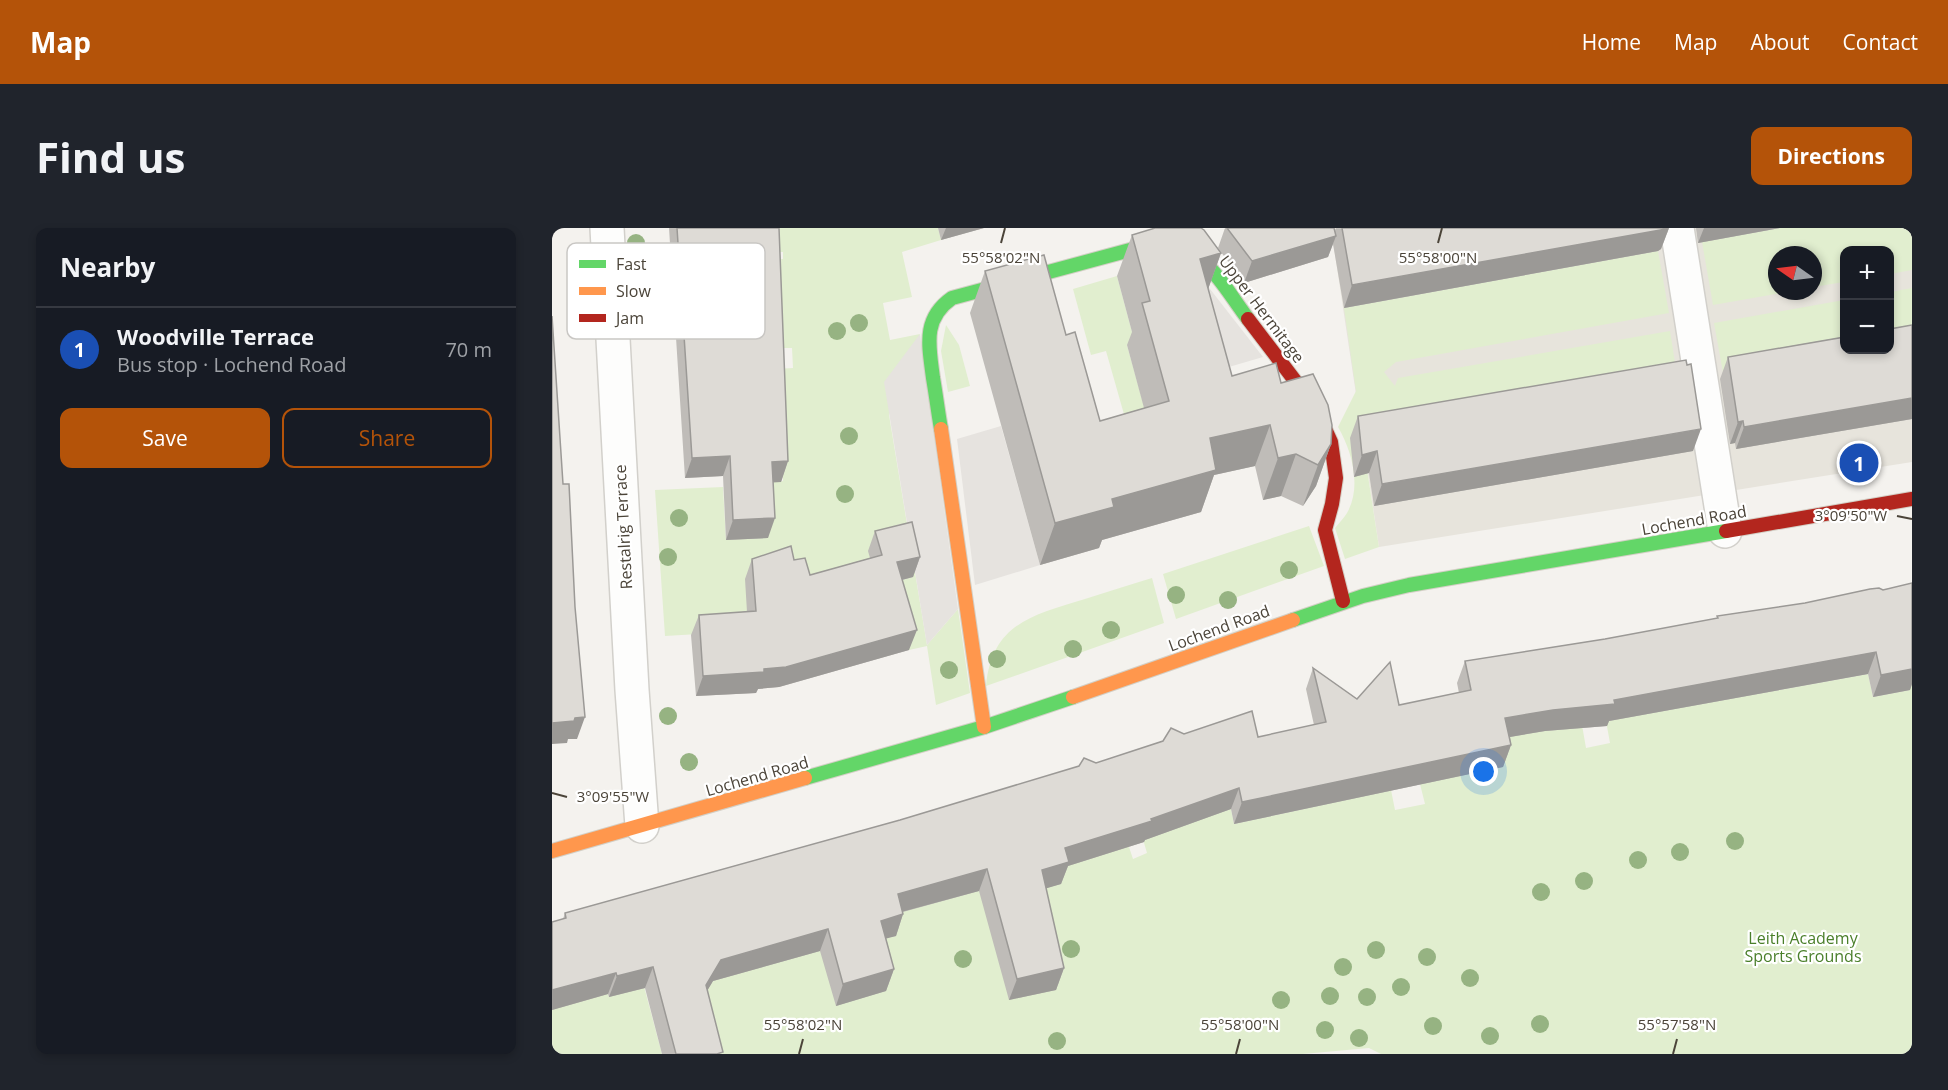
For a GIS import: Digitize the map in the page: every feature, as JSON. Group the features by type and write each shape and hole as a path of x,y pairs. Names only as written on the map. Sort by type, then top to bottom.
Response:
{"street":[{"name":"Restalrig Terrace","path":"607,228 608,243"},
{"path":"1677,228 1725,531"},
{"name":"Upper Hermitage","path":"984,727 928,343 936,311 952,298 1155,243 1179,244 1192,249 1202,258 1316,407 1324,421 1332,443 1337,471 1331,508 1324,527 1343,601"},
{"name":"Restalrig Terrace","path":"613,339 632,690 642,826"},
{"name":"Lochend Road","path":"552,851 984,727 1100,689 1343,601 1409,585 1912,500"}],"shaded area":[{"path":"1331,228 1912,228 1912,462 1379,547"},
{"path":"1203,280 1263,357 1205,374"},
{"path":"920,334 958,609 927,645 884,382"},
{"path":"1001,426 1040,565 975,585 957,439"}],"green space":[{"path":"750,228 938,228 941,240 902,252 912,297 883,303 890,340 920,334 889,415 927,645 958,609 970,693 936,705 927,646 909,650 890,583 913,577 900,524 888,528 892,545 874,575 749,631 665,636 655,490 723,487 726,540 766,483 783,481 776,369 793,368 792,348 778,348 772,259 783,259 783,252 776,252"},
{"path":"1780,228 1912,228 1912,270 1894,273 1894,246 1840,246 1840,283 1822,286 1822,246 1768,246 1768,295 1713,305 1702,242"},
{"path":"1658,251 1669,313 1396,362 1384,372 1395,386 1398,378 1670,331 1678,382 1362,437 1379,547 1345,559 1335,528 1346,515 1351,503 1354,481 1351,458 1338,427 1356,391 1344,308"},
{"path":"1117,276 1135,343 1127,345 1161,468 1141,474 1106,351 1091,355 1073,289"},
{"path":"1912,288 1912,345 1894,348 1894,300 1894,291"},
{"path":"1840,301 1840,351 1724,378 1714,323"},
{"path":"946,325 959,345 970,386 948,392 941,351"},
{"path":"1309,526 1324,566 1176,619 1163,574"},
{"path":"1152,578 1164,623 986,686 990,665 997,648 1006,635 1018,625 1048,610"},
{"name":"Leith Academy Sports Grounds","path":"1912,666 1912,1054 1381,1054 1369,1048 1303,1054 710,1054 691,968 716,977 774,946 873,942 895,936 870,847 948,899 964,895 1036,798 1127,841 1133,859 1147,853 1142,836 1217,740 1234,824 1391,790 1395,810 1425,804 1420,784 1485,681 1582,725 1586,748 1610,743 1606,721 1868,674 1873,697 1909,690"},
{"path":"629,930 662,1054 552,1054 552,952 609,997"}],"building":[{"path":"677,228 779,228 788,461 772,462 775,518 733,520 730,456 692,458 684,339 765,339 765,243 678,243"},
{"path":"1155,228 1201,228 1204,230 1221,253 1200,259 1232,376 1276,363 1281,383 1313,374 1328,405 1332,425 1331,444 1318,465 1296,454 1278,458 1270,425 1210,438 1216,470 1112,499 1114,507 1055,523 985,271 1044,255 1066,335 1075,332 1100,421 1169,401 1142,303 1150,301 1132,235"},
{"path":"1227,228 1334,228 1336,236 1252,261"},
{"path":"1342,228 1668,228 1352,285"},
{"path":"552,316 563,484 569,484 575,607 585,717 575,718 574,721 552,723"},
{"path":"1912,325 1912,398 1744,427 1743,421 1738,422 1728,357 1840,338 1840,354 1894,354 1894,328"},
{"path":"1686,360 1687,365 1691,364 1701,429 1382,484 1377,451 1362,455 1358,416"},
{"path":"912,522 920,557 897,562 917,630 786,667 764,669 764,672 703,676 699,615 756,611 752,559 791,546 794,560 805,558 810,575 882,555 875,531"},
{"path":"1912,583 1912,669 1881,675 1876,652 1614,700 1615,704 1553,710 1505,718 1511,745 1242,802 1239,788 1151,819 1152,821 1065,848 1069,862 1042,870 1064,968 1017,979 987,869 898,894 903,914 881,921 894,969 843,984 828,929 721,960 706,985 723,1052 717,1054 676,1054 653,967 617,976 616,973 552,990 552,922 566,918 565,913 900,820 1079,766 1084,758 1096,763 1163,741 1171,728 1184,734 1252,711 1258,737 1326,722 1313,668 1357,699 1390,662 1399,705 1471,690 1465,661 1605,639 1718,618 1717,616 1805,603 1870,589 1883,590"}],"traffic: fast":[{"path":"941,429 929,344 936,315 952,298 1156,243 1187,250 1199,258 1220,280 1248,319"},
{"path":"1293,620 1363,596 1409,585 1726,531"},
{"path":"805,778 984,727 1073,697"}],"traffic: slow":[{"path":"941,429 984,727"},
{"path":"1073,697 1293,620"},
{"path":"552,851 805,778"}],"traffic: jam":[{"path":"1248,319 1315,407 1331,442 1336,478 1325,530 1343,601"},
{"path":"1726,531 1912,499"}],"place":[{"name":"Woodville Terrace","path":"1859,463"}]}
